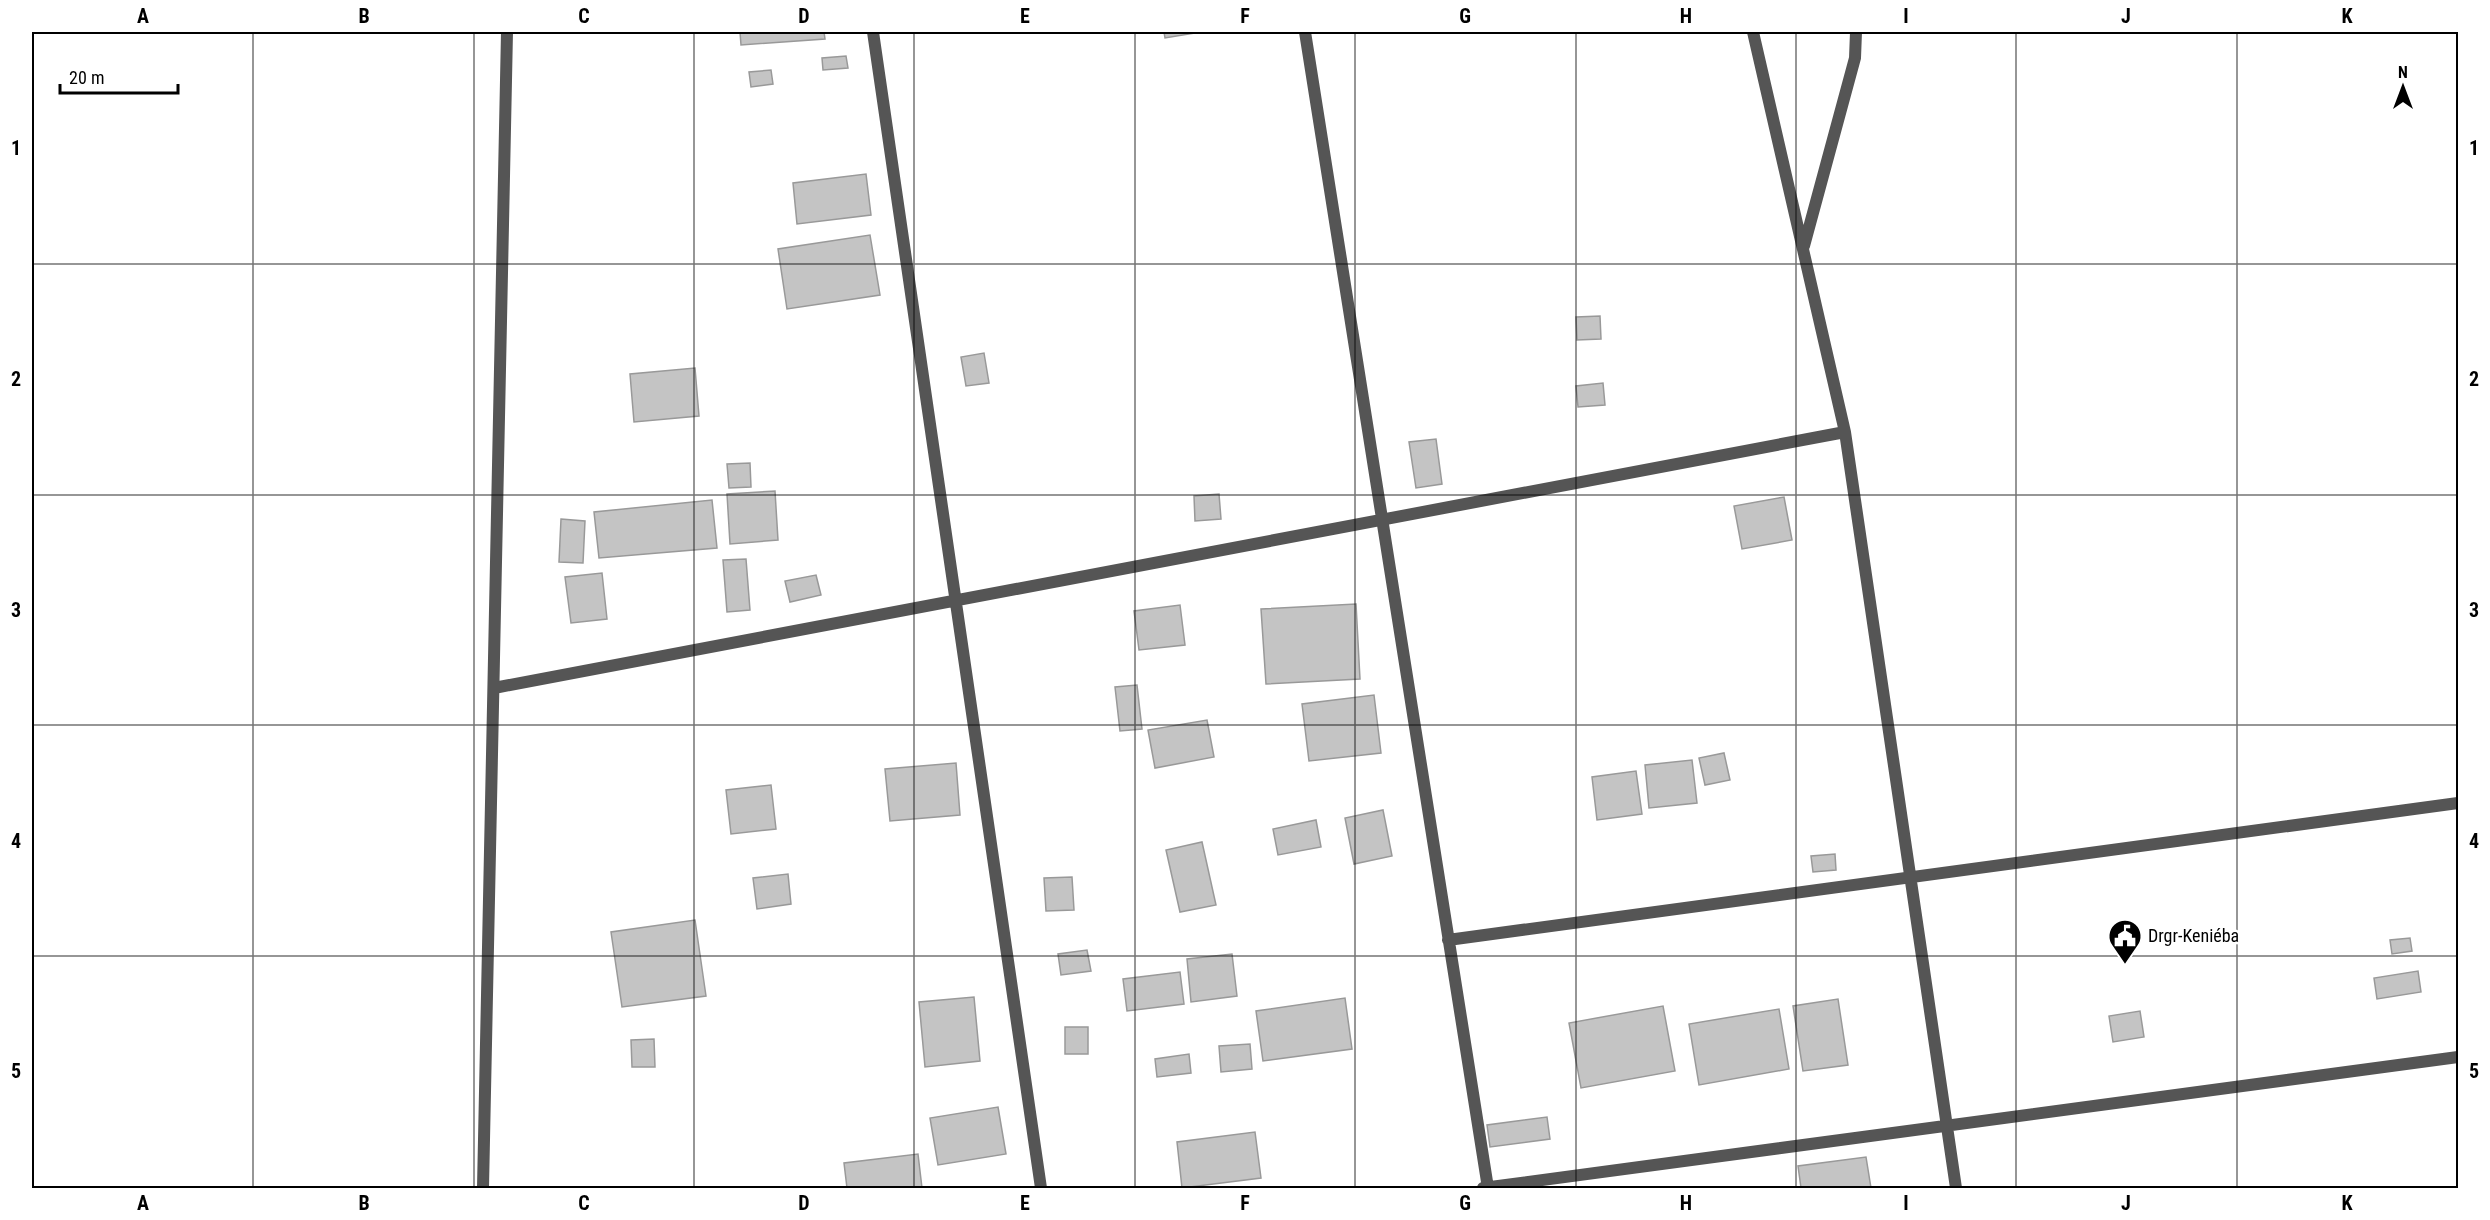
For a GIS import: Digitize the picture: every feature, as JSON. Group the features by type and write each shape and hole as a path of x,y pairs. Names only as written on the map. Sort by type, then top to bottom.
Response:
{"street":[{"path":"483,1188 507,32"},
{"path":"873,32 1041,1188"},
{"path":"1305,32 1486,1188 2458,1057"},
{"path":"1754,32 1845,432 1956,1188"},
{"path":"1803,249 1855,58 1856,32"},
{"path":"494,688 1845,432"},
{"path":"1448,940 2458,803"}],"building":[{"path":"740,32 824,32 825,39 741,45"},
{"path":"1164,32 1201,32 1165,38"},
{"path":"846,56 848,68 823,70 822,58"},
{"path":"771,70 773,84 751,87 749,72"},
{"path":"866,174 871,215 797,224 793,183"},
{"path":"870,235 880,295 787,309 778,249"},
{"path":"1600,316 1601,339 1577,340 1576,317"},
{"path":"984,353 989,383 966,386 961,357"},
{"path":"695,368 699,416 634,422 630,374"},
{"path":"1603,383 1605,405 1578,407 1576,386"},
{"path":"1436,439 1442,484 1416,488 1409,442"},
{"path":"750,463 751,487 729,488 727,464"},
{"path":"775,491 778,540 730,544 727,494"},
{"path":"1219,494 1221,519 1195,521 1194,496"},
{"path":"1784,497 1792,540 1742,549 1734,506"},
{"path":"712,500 717,548 599,558 594,512"},
{"path":"561,519 585,521 583,563 559,562"},
{"path":"746,559 750,610 727,612 723,560"},
{"path":"602,573 607,619 571,623 565,577"},
{"path":"816,575 821,595 790,602 785,581"},
{"path":"1356,604 1360,679 1266,684 1261,609"},
{"path":"1180,605 1185,645 1139,650 1134,611"},
{"path":"1137,685 1142,729 1120,731 1115,687"},
{"path":"1374,695 1381,753 1309,761 1302,704"},
{"path":"1207,720 1214,757 1155,768 1148,730"},
{"path":"1724,753 1730,780 1705,785 1699,758"},
{"path":"1692,760 1697,803 1649,808 1645,765"},
{"path":"956,763 960,815 890,821 885,769"},
{"path":"1636,771 1642,814 1597,820 1592,777"},
{"path":"771,785 776,829 731,834 726,790"},
{"path":"1383,810 1392,856 1354,864 1345,818"},
{"path":"1316,820 1321,847 1278,855 1273,829"},
{"path":"1202,842 1216,905 1180,912 1166,850"},
{"path":"1835,854 1836,870 1813,872 1811,856"},
{"path":"788,874 791,904 757,909 753,878"},
{"path":"1072,877 1074,910 1046,911 1044,878"},
{"path":"695,920 706,996 622,1007 611,932"},
{"path":"2410,938 2412,951 2392,954 2390,940"},
{"path":"1087,950 1091,971 1061,975 1058,954"},
{"path":"1232,954 1237,996 1191,1002 1187,959"},
{"path":"2418,971 2421,992 2377,999 2374,978"},
{"path":"1180,972 1184,1004 1127,1011 1123,979"},
{"path":"974,997 980,1061 925,1067 919,1002"},
{"path":"1345,998 1352,1049 1263,1061 1256,1011"},
{"path":"1838,999 1848,1065 1803,1071 1793,1006"},
{"path":"1663,1006 1675,1071 1581,1088 1569,1023"},
{"path":"1779,1009 1789,1069 1699,1085 1689,1024"},
{"path":"2140,1011 2144,1037 2113,1042 2109,1016"},
{"path":"1065,1027 1088,1027 1088,1054 1065,1054"},
{"path":"654,1039 655,1067 632,1067 631,1040"},
{"path":"1250,1044 1252,1069 1221,1072 1219,1046"},
{"path":"1189,1054 1191,1073 1157,1077 1155,1059"},
{"path":"998,1107 1006,1154 938,1165 930,1118"},
{"path":"1547,1117 1550,1139 1490,1147 1487,1125"},
{"path":"1255,1132 1261,1178 1182,1188 1177,1142"},
{"path":"918,1154 922,1188 847,1188 844,1163"},
{"path":"1866,1157 1871,1188 1801,1188 1798,1166"}],"place":[{"name":"Drgr-Keniéba","path":"2125,965"}]}
